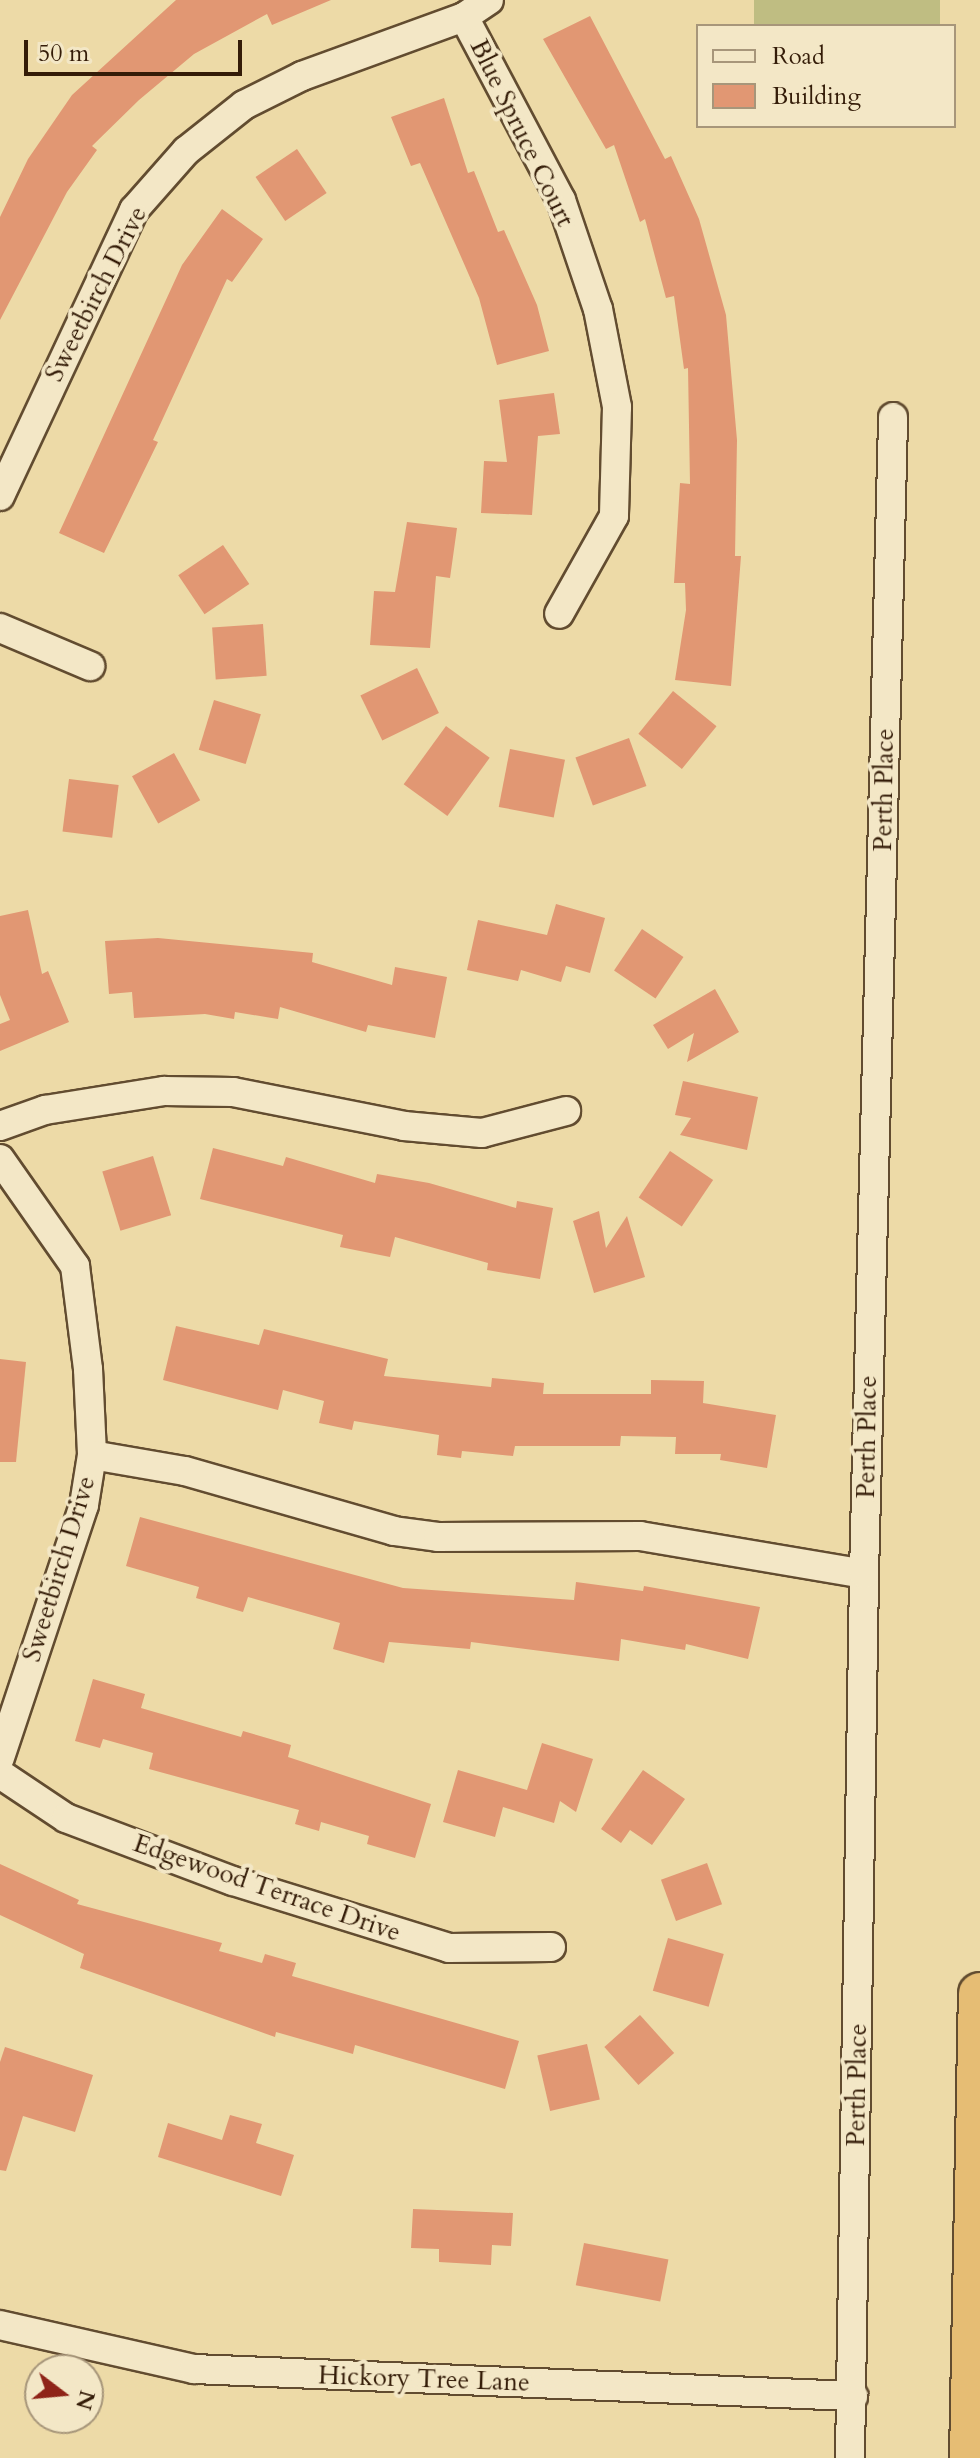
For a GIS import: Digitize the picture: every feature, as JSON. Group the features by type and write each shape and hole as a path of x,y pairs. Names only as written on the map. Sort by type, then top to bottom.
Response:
{"highway":[{"path":"971,2458 980,1994"}],"street":[{"name":"Sweetbirch Drive","path":"0,496 134,210 186,151 244,105 302,76 464,17 489,0"},
{"name":"Blue Spruce Court","path":"464,17 561,200 598,309 617,407 614,516 559,614"},
{"name":"Perth Place","path":"850,2458 864,1574 893,417"},
{"path":"0,628 90,666"},
{"path":"0,1126 45,1110 164,1091 233,1092 404,1126 482,1133 566,1111"},
{"name":"Sweetbirch Drive","path":"0,1159 75,1266 88,1369 92,1455 84,1505 0,1758"},
{"path":"92,1455 185,1471 394,1531 438,1537 640,1536 864,1574"},
{"name":"Edgewood Terrace Drive","path":"0,1774 66,1818 233,1881 449,1948 551,1947"},
{"name":"Hickory Tree Lane","path":"0,2325 194,2369 853,2396"}],"shaded area":[{"path":"754,0 940,0 940,24 754,24"}],"building":[{"path":"176,0 331,0 272,25 267,14 194,54 139,100 92,146 97,150 67,192 0,320 0,217 28,159 72,95"},
{"path":"590,16 665,159 671,156 699,219 726,315 737,440 735,556 741,556 731,686 675,680 686,610 685,583 674,583 680,483 690,484 688,368 684,369 674,296 666,298 645,219 640,222 614,145 606,149 543,39"},
{"path":"444,98 468,173 474,171 498,232 504,230 537,305 549,351 497,365 479,298 420,163 411,166 391,117"},
{"path":"297,149 327,193 285,221 256,177"},
{"path":"222,209 263,239 232,282 227,279 153,440 158,442 104,553 59,533 182,265"},
{"path":"554,393 560,434 538,436 532,515 481,513 484,461 507,462 499,400"},
{"path":"407,522 457,528 450,578 436,576 430,648 370,645 374,591 395,592"},
{"path":"223,545 249,584 205,614 178,575"},
{"path":"263,624 267,676 216,679 212,628"},
{"path":"417,668 439,713 382,741 360,696"},
{"path":"673,691 717,726 682,769 638,734"},
{"path":"214,700 261,714 246,764 199,750"},
{"path":"446,726 490,758 447,816 404,784"},
{"path":"629,738 646,786 593,805 575,757"},
{"path":"510,749 565,760 554,818 499,807"},
{"path":"174,753 200,800 158,824 132,776"},
{"path":"69,779 119,785 112,838 63,832"},
{"path":"556,904 605,918 590,973 566,966 561,982 521,970 518,981 467,970 478,920 547,935"},
{"path":"28,910 42,974 48,971 69,1022 0,1051 0,1024 10,1020 0,995 0,916"},
{"path":"642,929 683,957 655,998 614,970"},
{"path":"158,938 313,953 312,962 392,985 395,967 447,977 435,1038 368,1025 366,1032 280,1007 278,1019 235,1012 234,1019 205,1014 134,1018 132,992 109,994 105,941"},
{"path":"715,989 739,1032 687,1062 694,1033 668,1049 653,1025"},
{"path":"683,1081 758,1097 747,1150 680,1135 691,1118 675,1115"},
{"path":"213,1148 283,1166 286,1157 375,1183 377,1174 429,1183 516,1208 517,1201 553,1208 540,1279 487,1270 488,1263 395,1237 390,1257 340,1247 343,1235 200,1199"},
{"path":"670,1151 713,1180 682,1227 639,1197"},
{"path":"153,1156 171,1215 120,1231 102,1171"},
{"path":"599,1211 606,1248 627,1216 645,1277 594,1293 573,1221"},
{"path":"176,1326 259,1345 264,1329 388,1359 384,1376 491,1387 492,1378 544,1383 543,1394 651,1394 651,1380 704,1381 703,1403 776,1415 767,1468 720,1460 721,1454 675,1454 676,1437 621,1436 620,1446 515,1446 513,1456 462,1451 461,1458 437,1455 439,1435 354,1421 352,1430 319,1423 324,1401 283,1390 278,1410 163,1380"},
{"path":"0,1359 26,1362 16,1462 0,1462"},
{"path":"140,1517 403,1588 574,1600 576,1582 643,1591 644,1586 760,1607 748,1659 686,1644 685,1650 621,1639 619,1661 471,1642 470,1649 389,1642 384,1663 333,1649 340,1623 248,1597 243,1612 196,1598 199,1587 126,1566"},
{"path":"93,1679 145,1694 141,1708 241,1737 243,1731 291,1745 288,1757 431,1804 415,1858 367,1844 369,1836 321,1822 319,1831 295,1824 299,1810 149,1769 153,1753 103,1739 100,1748 75,1741"},
{"path":"542,1743 593,1759 576,1812 560,1801 554,1823 503,1807 495,1837 443,1822 458,1770 527,1790"},
{"path":"643,1770 685,1799 652,1845 630,1830 621,1843 601,1829"},
{"path":"707,1863 722,1904 676,1921 661,1880"},
{"path":"0,1864 79,1900 77,1904 222,1943 219,1951 262,1963 265,1954 296,1963 292,1976 519,2041 505,2089 355,2045 353,2054 276,2032 275,2037 80,1968 84,1954 0,1915"},
{"path":"668,1938 724,1954 709,2007 653,1991"},
{"path":"640,2015 674,2053 638,2085 604,2047"},
{"path":"587,2044 600,2100 550,2111 537,2055"},
{"path":"5,2047 93,2075 75,2132 23,2116 6,2171 0,2170 0,2062"},
{"path":"230,2115 262,2124 256,2143 294,2155 281,2196 158,2157 168,2123 222,2140"},
{"path":"413,2209 513,2213 511,2246 492,2245 491,2265 439,2262 439,2249 411,2248"},
{"path":"584,2243 668,2259 660,2302 576,2285"}]}
